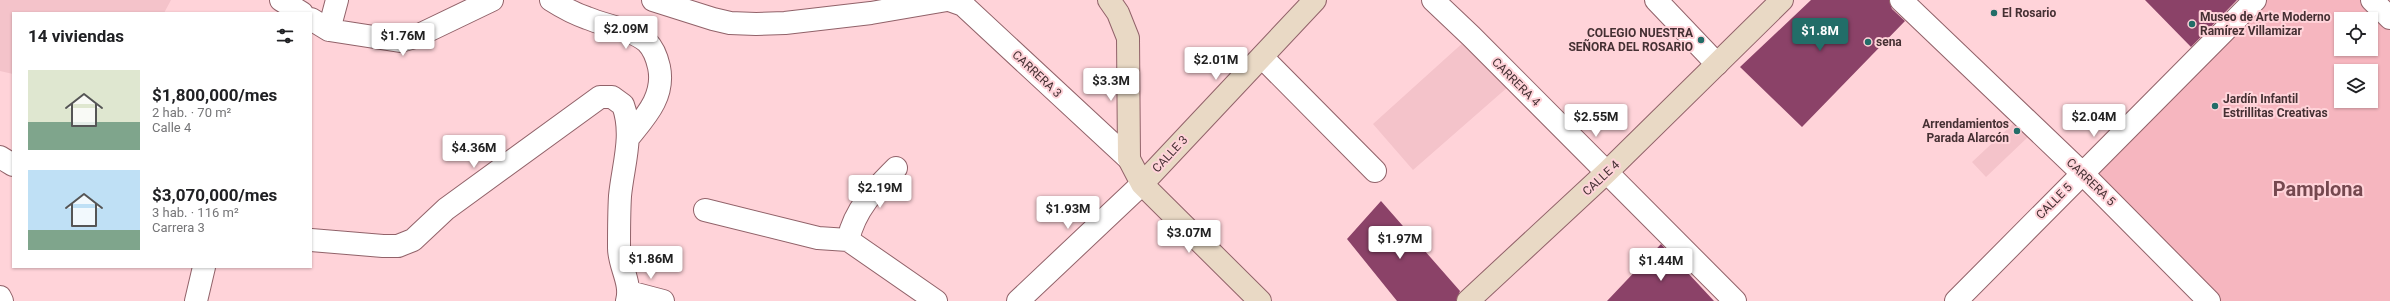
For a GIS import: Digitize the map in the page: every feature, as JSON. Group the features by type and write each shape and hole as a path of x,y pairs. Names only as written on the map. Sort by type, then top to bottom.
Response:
{"main road":[{"path":"1109,0 1118,13 1128,38 1129,159 1142,184 1260,301"},
{"name":"CALLE 3","path":"1142,184 1314,0"},
{"name":"CALLE 4","path":"1468,301 1607,172 1782,0"}],"street":[{"path":"281,0 300,12"},
{"path":"337,0 320,24 400,41 415,37 492,0"},
{"path":"551,0 586,18 636,36 647,42 654,50 661,78 660,89 655,103 629,137"},
{"path":"653,0 730,23 756,24 785,23 953,2"},
{"name":"CARRERA 4","path":"1432,0 1607,172 1735,301"},
{"path":"1656,0 1717,64"},
{"name":"CARRERA 5","path":"1901,0 2082,173 2209,301"},
{"name":"CALLE 5","path":"1956,301 2255,0"},
{"path":"2372,0 2390,18"},
{"name":"CARRERA 3","path":"953,2 1129,159"},
{"path":"1262,57 1375,171"},
{"path":"312,240 398,246 413,240 446,209 600,97 612,97 624,105 629,137 620,194 619,223 619,254 628,297 663,301"},
{"path":"0,157 12,164"},
{"path":"848,240 855,216 869,195 896,168"},
{"name":"CALLE 3","path":"1018,301 1142,184"},
{"path":"705,210 818,238 848,240 936,301"},
{"path":"196,301 204,268"},
{"path":"0,297 2,301"}],"shaded area":[{"path":"0,0 171,0 165,12 12,12 12,74 0,71"},
{"path":"2259,0 2372,0 2390,18 2390,301 2208,301 2082,173"},
{"path":"1466,40 1509,86 1413,170 1373,124"},
{"path":"2016,121 2029,136 1986,177 1972,162"}],"building":[{"name":"sena","path":"1811,0 1889,0 1892,9 1905,21 1802,127 1740,67"},
{"name":"Museo de Arte Moderno Ramírez Villamizar","path":"2145,0 2237,0 2191,47"},
{"path":"1381,201 1460,291 1456,301 1397,301 1347,239"},
{"path":"1661,244 1714,301 1607,301"}],"place":[{"name":"El Rosario","path":"1994,13"},
{"name":"Museo de Arte Moderno Ramírez Villamizar","path":"2192,24"},
{"name":"COLEGIO NUESTRA SEÑORA DEL ROSARIO","path":"1701,40"},
{"name":"sena","path":"1868,42"},
{"name":"Jardín Infantil Estrillitas Creativas","path":"2215,106"},
{"name":"Arrendamientos Parada Alarcón","path":"2017,131"}],"district":[{"name":"Pamplona","path":"2318,189"}]}
